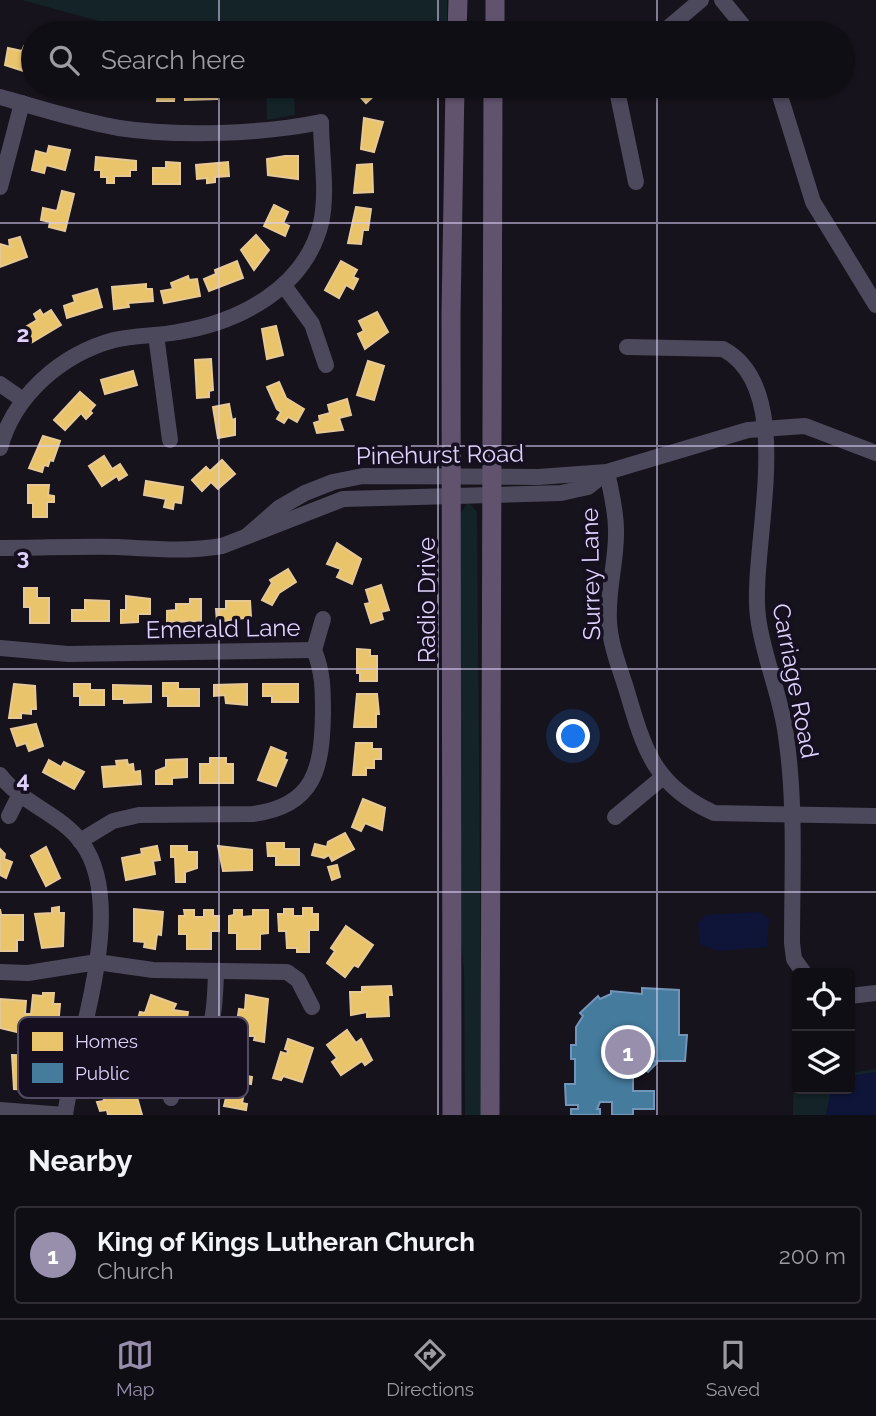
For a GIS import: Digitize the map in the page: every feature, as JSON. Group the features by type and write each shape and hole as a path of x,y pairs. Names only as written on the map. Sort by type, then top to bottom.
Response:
{"main road":[{"path":"457,21 458,0"},
{"path":"495,0 495,21"},
{"name":"Radio Drive","path":"452,1115 451,486 455,98"},
{"path":"490,1115 493,98"}],"street":[{"path":"676,21 701,0"},
{"path":"722,0 739,21"},
{"path":"0,97 116,127 163,133 273,128 321,122 321,222 303,267 285,287 233,315 180,332 117,340 90,348 52,371 23,400 4,433 0,448"},
{"path":"618,98 636,182"},
{"path":"779,98 799,166 813,202 876,305"},
{"path":"0,187 22,103"},
{"path":"285,287 312,324 326,365"},
{"path":"156,335 170,440"},
{"name":"Carriage Road","path":"627,347 710,347 736,356 757,394 764,428 767,485 756,595 758,619 786,733 791,817 792,943 794,959 800,968"},
{"path":"0,384 23,400"},
{"name":"Pinehurst Road","path":"0,548 119,547 176,552 222,546 343,499 607,472 764,428 793,428 802,435 834,439 876,453"},
{"name":"Surrey Lane","path":"607,472 617,533 610,574 609,624 640,737 649,760 663,777 692,802 714,813 791,817 876,816"},
{"path":"314,650 323,619"},
{"name":"Emerald Lane","path":"0,648 68,654 314,650 323,671 322,749 317,772 303,793"},
{"path":"0,775 20,794 54,814 88,851 97,877 97,962 95,987 86,1017"},
{"path":"615,817 663,777"},
{"path":"80,841 100,827 126,817 253,814 285,806 303,793 317,804"},
{"path":"9,817 20,794"},
{"path":"0,972 28,973 97,962 153,970 287,972 298,980 312,1007"},
{"path":"213,1017 216,972"},
{"path":"855,995 876,993"},
{"path":"0,1110 65,1115"}],"shaded area":[{"path":"22,0 447,0 447,21 98,21"},
{"path":"266,98 294,98 295,115 267,120"},
{"path":"468,502 477,512 482,1115 465,1115 464,970 459,922 461,513"},
{"path":"876,1069 876,1115 793,1115 793,1094 855,1094 855,1072"}],"water":[{"path":"759,912 769,919 767,947 717,951 700,944 698,923 706,915"},
{"path":"876,1072 876,1115 826,1115 830,1094 855,1094 855,1075"}],"building: Homes":[{"path":"8,48 21,51 21,70 5,65"},
{"path":"157,98 174,98 174,101 157,101"},
{"path":"185,98 217,98 217,99"},
{"path":"364,118 383,122 374,152 361,149"},
{"path":"49,146 70,150 65,170 46,165 44,173 32,170 36,151 47,154"},
{"path":"298,156 298,179 268,175 267,159"},
{"path":"96,157 136,161 136,170 130,170 130,176 114,176 114,183 107,183 107,177 101,177 101,170 95,170"},
{"path":"166,162 180,163 180,184 153,184 153,168 166,168"},
{"path":"228,162 229,176 215,177 215,182 207,183 207,178 197,179 196,165"},
{"path":"372,164 373,192 354,193 357,165"},
{"path":"62,191 74,194 65,231 49,227 50,222 41,220 43,208 57,211"},
{"path":"274,205 288,212 283,223 289,226 285,236 264,226"},
{"path":"356,207 371,209 368,230 363,230 361,244 348,243"},
{"path":"256,235 269,250 254,270 241,250"},
{"path":"20,237 27,257 0,267 0,244 10,247 9,240"},
{"path":"237,261 243,278 209,291 204,279 216,274 215,270"},
{"path":"341,261 357,270 353,277 358,279 353,289 346,285 339,298 325,290"},
{"path":"188,276 189,280 197,279 200,296 164,303 161,291 173,289 171,283"},
{"path":"146,284 146,289 152,289 153,301 128,303 129,307 114,309 112,287"},
{"path":"97,289 102,307 67,318 64,306 75,302 73,296"},
{"path":"40,310 43,315 51,310 61,325 31,343 22,329 37,320 34,314"},
{"path":"377,312 388,332 365,349 358,334 364,331 359,321"},
{"path":"276,326 283,355 267,359 262,329"},
{"path":"211,359 213,390 209,391 209,397 197,398 195,360"},
{"path":"368,361 384,366 374,400 357,395"},
{"path":"133,371 137,385 105,394 101,380"},
{"path":"279,382 286,398 304,409 297,422 288,417 284,423 277,419 281,412 267,387"},
{"path":"80,392 95,405 90,411 92,413 86,419 81,413 65,430 54,420"},
{"path":"347,399 351,415 339,418 343,430 317,433 314,423 320,421 319,416 330,413 328,405"},
{"path":"229,404 232,420 235,419 235,435 218,438 213,407"},
{"path":"43,436 60,441 53,461 50,460 48,466 44,465 42,472 29,468"},
{"path":"104,456 112,469 120,464 127,475 119,480 117,476 102,486 89,466"},
{"path":"222,460 235,474 218,489 211,482 202,491 192,480 206,467 210,471"},
{"path":"146,481 183,487 181,503 174,502 173,509 164,507 166,499 144,495"},
{"path":"28,485 49,485 48,495 54,496 54,502 47,502 47,517 33,517 33,503 28,503"},
{"path":"337,543 361,559 352,584 337,577 341,569 327,564"},
{"path":"288,569 296,582 279,593 272,605 262,600 272,583 270,580"},
{"path":"381,585 389,610 381,612 383,619 371,623 365,604 370,603 366,590"},
{"path":"24,588 37,588 37,598 49,598 49,623 30,623 30,607 24,607"},
{"path":"126,596 150,599 150,614 138,614 138,622 121,623 121,610 126,610"},
{"path":"190,599 201,599 201,621 167,622 167,611 176,610 176,604 190,604"},
{"path":"85,600 109,601 109,621 72,621 72,610 85,610"},
{"path":"226,601 250,601 251,617 217,622 216,609 226,609"},
{"path":"357,649 370,650 370,656 377,656 377,681 360,681 360,673 357,673"},
{"path":"163,683 178,683 178,689 199,689 199,706 168,706 168,696 163,696"},
{"path":"14,684 35,686 36,709 31,709 31,714 21,713 21,718 9,718"},
{"path":"74,684 90,684 90,690 104,690 104,705 80,705 80,696 74,696"},
{"path":"247,684 247,705 226,703 225,695 214,696 214,685"},
{"path":"263,684 298,684 298,702 272,702 272,696 263,696"},
{"path":"113,685 151,686 151,702 124,703 124,699 113,699"},
{"path":"357,694 377,694 379,714 376,714 376,727 354,727"},
{"path":"36,724 43,746 29,751 26,743 17,746 11,729"},
{"path":"356,743 372,743 372,749 381,749 381,759 374,759 374,768 366,768 366,775 353,775"},
{"path":"271,747 286,753 284,759 287,760 276,786 258,780"},
{"path":"210,758 226,758 226,764 233,764 233,783 200,783 200,764 210,764"},
{"path":"187,759 187,777 172,778 172,784 156,784 156,771 166,767 166,760"},
{"path":"49,760 61,767 64,762 84,772 74,789 43,772"},
{"path":"127,760 128,765 133,764 134,772 140,771 141,784 104,787 102,767 117,766 116,761"},
{"path":"363,799 385,808 382,830 365,823 361,831 352,827"},
{"path":"345,833 354,849 332,861 329,855 324,858 312,855 315,844 327,847 328,842"},
{"path":"267,843 284,843 284,849 299,849 299,865 276,865 276,856 268,856"},
{"path":"157,846 160,860 153,861 155,874 126,880 122,858 142,854 141,849"},
{"path":"171,846 187,846 187,852 197,852 197,868 185,872 185,882 176,882 175,857 171,857"},
{"path":"218,846 252,850 252,870 223,871"},
{"path":"46,847 60,878 46,886 31,856"},
{"path":"0,849 5,854 4,859 12,862 6,878 0,875"},
{"path":"337,865 340,877 332,880 328,867"},
{"path":"59,907 59,913 64,913 63,946 42,948 35,914 52,913 52,908"},
{"path":"303,908 312,908 312,914 318,914 318,930 309,930 309,952 297,952 297,948 287,948 286,931 279,931 278,914 284,914 284,909 293,909 293,916 303,916"},
{"path":"0,909 1,915 23,915 23,940 17,940 17,951 0,951"},
{"path":"134,909 163,912 161,935 157,934 155,949 144,947 145,942 134,941"},
{"path":"184,910 194,910 194,917 204,917 204,910 213,910 213,916 219,916 219,931 211,931 211,949 187,949 187,934 179,934 179,916 185,916"},
{"path":"234,910 242,910 242,917 253,916 253,910 268,910 268,933 260,934 260,949 237,949 237,933 229,933 229,916 234,915"},
{"path":"346,926 373,945 358,967 354,965 345,977 327,963 335,951 331,948"},
{"path":"391,986 392,995 388,995 389,1016 367,1017 367,1012 351,1015 350,992 362,992 362,987"},
{"path":"43,993 54,993 53,1004 60,1004 59,1017 18,1017 18,1032 0,1028 0,999 26,1001 25,1014 31,1014 33,995 43,996"},
{"path":"151,995 176,1004 173,1010 188,1012 187,1017 138,1017 140,1012 145,1013"},
{"path":"246,995 268,999 264,1042 254,1040 255,1036 248,1036 248,1017 238,1017 239,1009 245,1010"},
{"path":"347,1030 356,1043 361,1039 372,1060 365,1065 362,1061 341,1075 332,1062 337,1058 327,1045"},
{"path":"288,1039 313,1048 302,1082 283,1076 281,1080 273,1078 281,1052 287,1054 288,1050 285,1049"},
{"path":"12,1055 18,1055 18,1089 14,1089"},
{"path":"104,1098 137,1098 142,1115 108,1115 107,1110 100,1111 97,1102 104,1101"},
{"path":"226,1098 243,1098 242,1103 247,1104 246,1110 224,1106"}],"building: Public":[{"path":"642,988 679,990 679,1035 687,1035 685,1061 654,1061 657,1063 648,1072 640,1065 633,1065 633,1091 654,1091 654,1109 633,1109 633,1115 612,1115 612,1102 600,1102 597,1109 600,1109 600,1115 571,1115 571,1109 578,1109 578,1105 566,1105 565,1084 575,1084 575,1059 571,1059 571,1045 576,1045 576,1027 583,1016 580,1013 598,996 600,999 611,994 611,991 642,994"}],"place":[{"name":"King of Kings Lutheran Church","path":"628,1052"}]}
